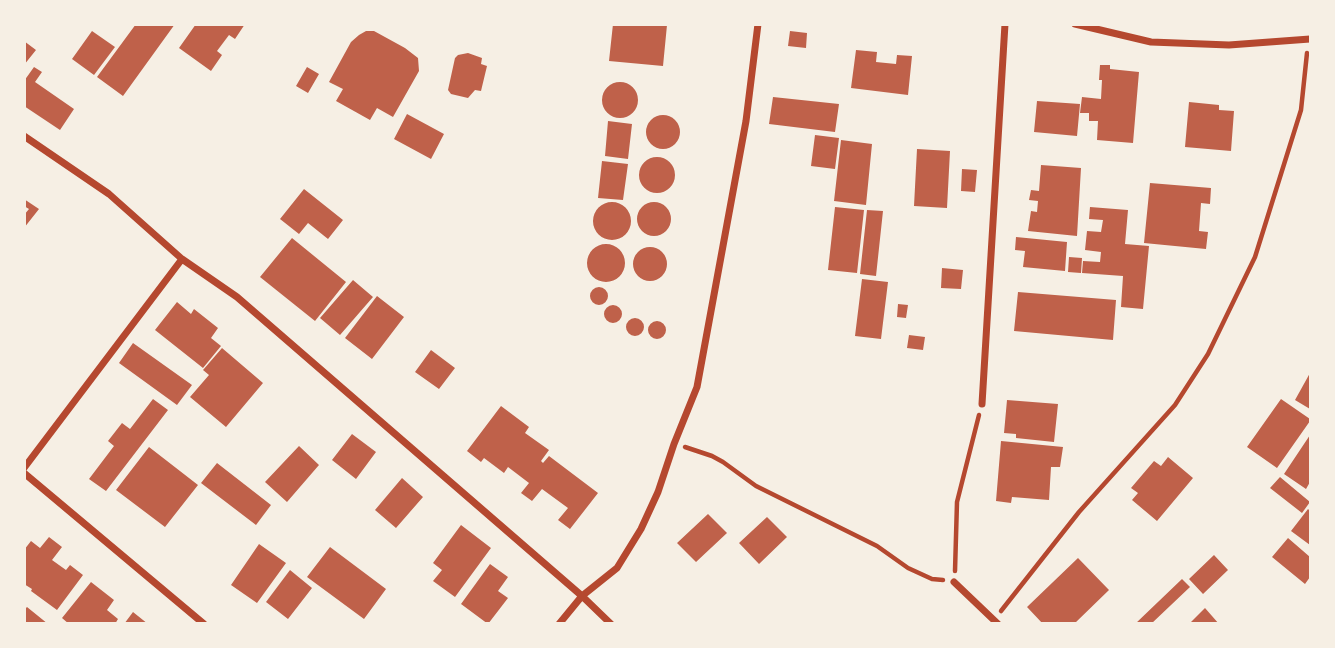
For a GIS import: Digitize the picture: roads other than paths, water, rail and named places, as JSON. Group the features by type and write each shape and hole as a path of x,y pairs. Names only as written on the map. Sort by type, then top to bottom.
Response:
{"street":[{"path":"559,624 582,596 617,568 641,529 658,492 697,387 746,121 758,24"},
{"path":"982,404 1005,24"},
{"path":"1075,24 1152,41 1229,45 1310,39"},
{"path":"24,136 109,194 182,259 236,298 582,596 611,624"},
{"path":"182,259 24,471 204,624"},
{"path":"955,582 996,622"}]}
